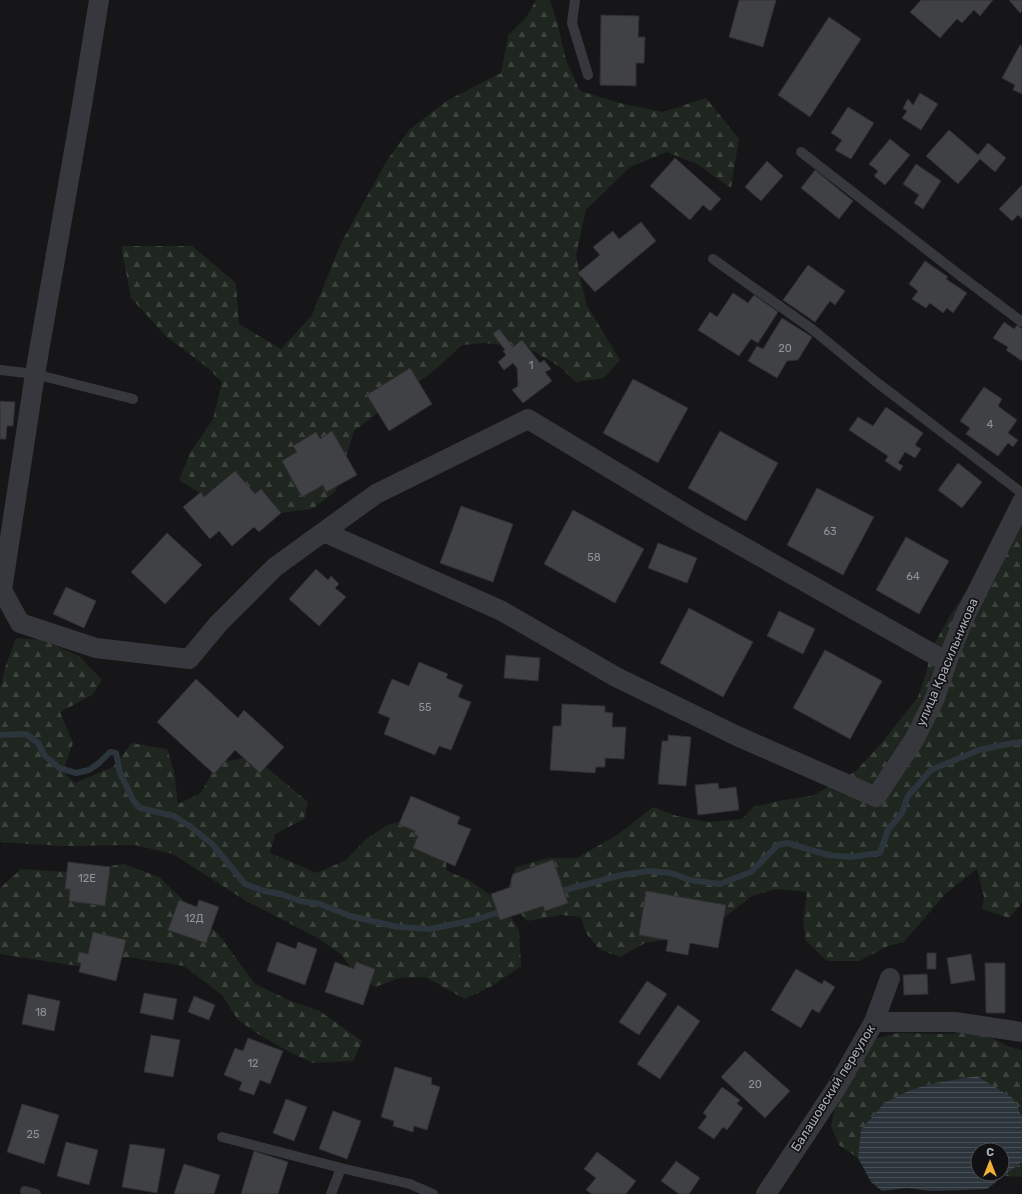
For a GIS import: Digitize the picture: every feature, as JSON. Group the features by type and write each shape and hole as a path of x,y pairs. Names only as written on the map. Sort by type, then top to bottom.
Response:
{"street":[{"path":"99,0 35,374 2,590 20,623 96,648 189,659 219,623 275,567 376,494 528,419 694,519 947,662"},
{"name":"улица Красильникова","path":"324,532 502,611 616,677 737,736 876,797 914,740 935,698 964,618 1022,502"},
{"name":"Балашовский переулок","path":"766,1194 837,1087 874,1022 890,978"},
{"path":"874,1022 955,1022 1022,1032"}],"lane":[{"path":"575,0 572,23 588,75"},
{"path":"801,152 1022,322"},
{"path":"713,259 812,329 875,381 1022,493"},
{"path":"0,370 35,374 134,400"},
{"path":"222,1137 341,1168 410,1184 433,1194"},
{"path":"331,1194 341,1168"},
{"path":"25,1191 36,1194"}],"green space":[{"path":"536,0 550,0 566,60 580,91 620,103 662,112 706,98 739,139 731,188 697,164 667,152 630,167 586,210 576,255 586,304 620,360 604,378 576,382 559,366 526,347 484,343 462,345 435,370 354,431 335,492 312,509 258,516 227,510 179,480 190,453 213,419 222,382 207,367 167,337 131,298 121,246 192,246 236,283 239,324 281,349 312,315 341,243 386,162 409,130 448,100 501,73 508,35 526,18"},
{"path":"1022,517 1022,903 1009,918 982,909 984,897 977,869 946,893 904,942 888,946 859,961 827,961 806,941 803,922 807,892 776,889 752,896 703,934 645,943 620,957 599,949 586,933 581,917 561,915 527,921 506,896 516,867 549,858 577,858 617,835 653,807 677,816 709,822 742,819 753,807 812,796 856,771 884,740 918,697 932,648 951,614 1002,540"},
{"path":"16,638 42,640 79,656 102,680 92,695 60,712 73,743 63,772 75,783 113,767 132,743 167,749 174,771 178,804 201,793 217,763 253,756 308,802 304,819 275,834 270,853 317,873 346,860 365,840 387,825 415,819 442,833 447,871 469,880 503,904 519,930 521,966 492,986 465,999 425,977 399,978 375,987 355,975 342,955 316,937 246,901 173,854 135,845 63,846 0,842 0,689 6,665"},
{"path":"124,864 159,877 219,935 255,984 293,1002 318,1010 362,1041 353,1061 312,1063 282,1048 238,1020 222,995 184,966 127,957 99,965 77,966 0,954 0,888 21,869 67,872"},
{"path":"898,1033 965,1033 990,1037 1007,1046 1022,1050 1022,1117 1014,1099 935,1083 910,1090 884,1103 861,1130 858,1158 839,1145 831,1126 835,1108 870,1040"},
{"path":"1022,1162 1022,1177 1010,1176 1010,1172"}],"shaded area":[{"path":"977,1076 1014,1099 1022,1117 1022,1162 1010,1171 1010,1142 970,1142 970,1182 996,1182 987,1189 930,1191 907,1188 882,1191 871,1182 858,1158 861,1130 884,1103 910,1090 935,1083"}],"building":[{"path":"739,0 776,0 763,47 729,37"},
{"path":"921,0 993,0 980,16 974,10 962,23 957,19 940,38 910,12"},
{"path":"1009,0 1022,0 1022,11 1020,13"},
{"path":"601,15 639,16 638,37 645,37 644,63 636,63 636,86 600,85"},
{"path":"829,17 861,39 810,117 778,95"},
{"path":"1020,45 1022,46 1022,94 1013,90 1015,85 1002,78"},
{"path":"920,93 938,104 921,130 902,118 907,111 903,108 908,99 913,105"},
{"path":"848,107 874,123 851,159 835,150 842,140 831,133"},
{"path":"949,130 978,155 988,143 1006,158 995,172 980,159 958,184 926,156"},
{"path":"890,139 910,155 885,185 874,176 878,171 869,164"},
{"path":"675,158 721,199 710,211 703,205 690,220 650,186"},
{"path":"767,161 783,176 761,201 745,187"},
{"path":"916,164 941,181 923,209 914,203 919,195 903,184"},
{"path":"815,170 853,201 839,219 801,188"},
{"path":"1022,185 1022,219 1018,215 1012,221 999,209"},
{"path":"641,222 656,241 595,292 578,273 600,255 593,247 613,231 619,239"},
{"path":"925,261 948,277 946,279 967,293 953,313 947,308 943,313 930,303 926,308 912,299 918,291 909,284"},
{"path":"808,265 845,291 835,305 830,301 815,322 783,300"},
{"path":"733,293 748,303 754,295 778,312 758,343 751,339 739,356 698,330 710,312 717,317"},
{"path":"782,318 812,337 798,360 787,361 777,378 748,361 757,346 763,349"},
{"path":"1004,322 1014,329 1017,325 1022,329 1022,361 1006,350 1008,347 993,338"},
{"path":"499,329 513,347 522,340 540,363 544,360 551,369 545,372 552,381 523,403 512,390 518,386 517,368 513,363 504,370 498,362 506,355 503,351 505,350 493,334"},
{"path":"410,368 432,404 389,431 367,395"},
{"path":"633,379 688,408 658,463 603,433"},
{"path":"984,387 1002,399 998,406 1017,420 1008,433 1018,440 1013,447 1008,443 998,456 966,434 970,428 960,421"},
{"path":"0,401 15,402 13,426 7,426 6,439 0,439"},
{"path":"886,407 923,433 915,445 921,449 915,458 905,452 898,463 903,466 900,471 885,461 888,456 849,430 858,417 873,426"},
{"path":"332,431 357,475 326,492 323,485 302,497 282,461 297,452 293,446 316,432 320,439"},
{"path":"720,431 778,463 746,521 688,488"},
{"path":"958,463 982,482 962,508 938,490"},
{"path":"235,471 255,494 261,489 281,513 259,532 254,527 232,546 219,531 210,539 183,507 201,492 204,497"},
{"path":"817,488 874,517 843,575 787,545"},
{"path":"461,506 513,524 493,582 440,563"},
{"path":"573,510 644,549 615,603 544,564"},
{"path":"167,533 202,565 165,604 131,572"},
{"path":"906,537 949,561 919,614 876,590"},
{"path":"658,543 697,558 687,583 648,568"},
{"path":"316,569 328,580 331,576 339,584 335,588 346,597 319,626 289,599"},
{"path":"66,587 96,601 84,628 53,614"},
{"path":"689,608 753,642 723,697 660,663"},
{"path":"779,611 815,629 803,654 767,636"},
{"path":"825,650 882,681 850,739 793,708"},
{"path":"506,655 540,658 538,681 504,678"},
{"path":"419,662 448,674 446,678 463,685 458,697 471,702 451,750 439,746 435,755 384,734 390,718 378,713 392,679 409,686"},
{"path":"196,679 238,718 244,710 284,747 260,773 235,750 214,774 157,722"},
{"path":"562,704 605,706 605,712 613,713 612,727 626,727 624,759 605,758 605,767 596,767 595,773 550,770 553,726 561,726"},
{"path":"668,735 691,737 686,786 658,784 662,741 668,741"},
{"path":"718,783 719,789 736,787 739,810 698,815 695,785"},
{"path":"411,796 460,817 457,824 471,829 455,866 413,848 418,836 414,835 415,831 399,824"},
{"path":"553,860 568,903 545,911 543,906 500,920 491,894 511,887 513,874"},
{"path":"68,862 110,867 105,906 69,901 70,889 65,889"},
{"path":"646,891 726,905 718,948 690,943 688,955 666,951 668,940 639,935"},
{"path":"179,900 197,907 199,900 219,907 206,943 168,930"},
{"path":"93,932 126,940 116,981 79,972 81,963 77,962 79,952 88,954"},
{"path":"277,942 296,949 298,942 317,949 305,985 267,971"},
{"path":"927,953 936,953 936,969 927,969"},
{"path":"971,954 975,980 951,984 947,958"},
{"path":"335,962 354,969 356,962 375,969 363,1005 325,992"},
{"path":"985,963 1005,963 1005,1013 986,1013"},
{"path":"796,969 822,984 824,980 835,987 819,1013 812,1009 801,1028 771,1010"},
{"path":"927,974 928,994 904,995 903,975"},
{"path":"647,981 667,994 639,1035 619,1022"},
{"path":"144,993 177,999 173,1020 140,1013"},
{"path":"28,994 60,1001 54,1031 22,1024"},
{"path":"194,996 215,1005 209,1020 188,1012"},
{"path":"678,1005 700,1021 660,1079 637,1064"},
{"path":"151,1035 180,1040 173,1077 144,1072"},
{"path":"248,1038 283,1051 270,1084 260,1080 254,1095 239,1090 242,1082 224,1075 235,1048 243,1051"},
{"path":"745,1051 790,1091 765,1118 721,1077"},
{"path":"395,1067 432,1078 431,1084 440,1087 427,1130 414,1126 413,1132 393,1126 394,1121 381,1117"},
{"path":"722,1087 740,1100 737,1104 743,1108 727,1130 723,1127 714,1139 698,1128 707,1116 703,1113"},
{"path":"286,1099 307,1107 294,1141 273,1133"},
{"path":"22,1104 59,1115 44,1164 7,1152"},
{"path":"333,1111 361,1121 347,1159 319,1149"},
{"path":"66,1142 98,1150 89,1185 57,1176"},
{"path":"130,1144 165,1149 157,1193 122,1187"},
{"path":"254,1151 288,1162 278,1194 241,1194"},
{"path":"597,1152 636,1181 626,1194 592,1194 586,1190 596,1178 584,1169"},
{"path":"676,1161 700,1178 689,1194 679,1194 661,1181"},
{"path":"184,1164 220,1175 214,1194 174,1194"}],"waterway":[{"path":"0,735 26,734 38,743 45,756 59,768 76,773 89,770 110,752 116,753 120,773 133,800 140,808 174,816 191,827 212,844 245,884 264,891 281,894 300,901 320,904 350,916 398,927 430,929 478,919 505,910"},
{"path":"557,892 622,875 648,871 671,873 690,880 720,884 751,872 778,845 787,843 828,855 850,857 880,853 888,830 902,813 908,796 931,770 979,750 1022,742"}]}
